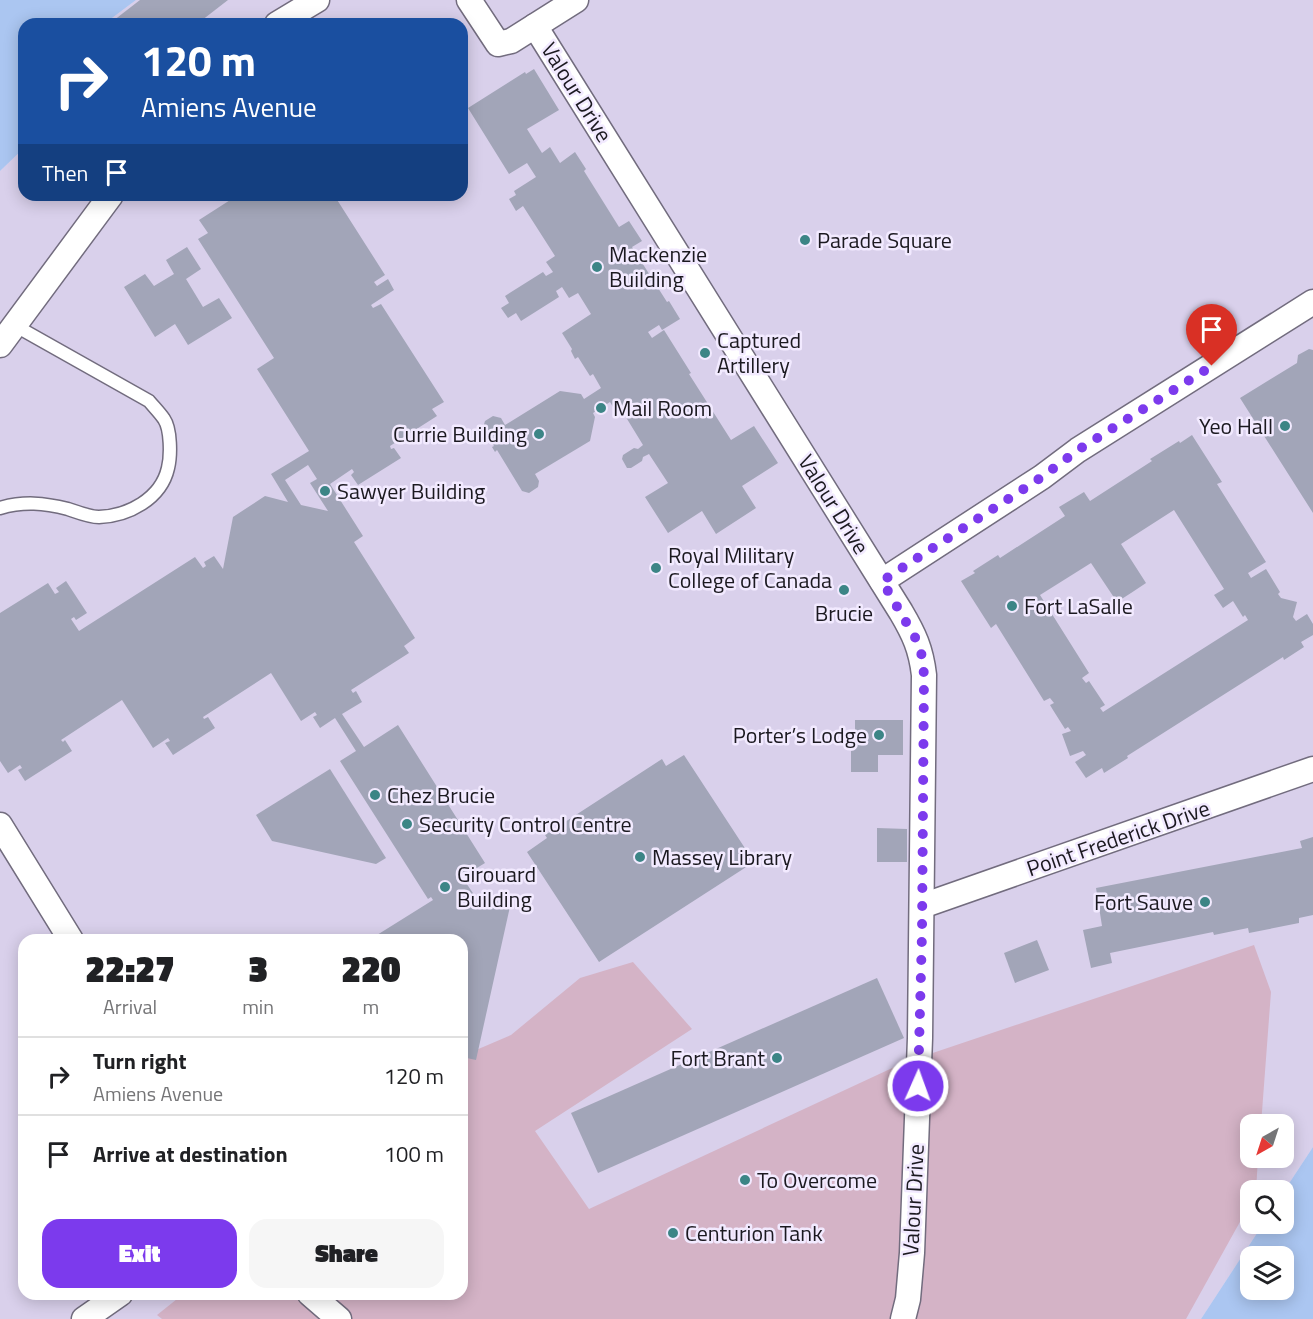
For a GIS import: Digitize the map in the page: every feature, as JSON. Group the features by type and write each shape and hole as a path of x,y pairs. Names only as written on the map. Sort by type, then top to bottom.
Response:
{"street":[{"path":"287,18 317,0"},
{"name":"Valour Drive","path":"469,0 498,44 511,41 535,26 882,581 916,639 922,656 924,675 920,1038 912,1253 908,1299 903,1319"},
{"path":"535,26 576,0"},
{"path":"0,345 107,201"},
{"path":"882,581 1034,483 1078,450 1313,302"},
{"name":"Point Frederick Drive","path":"922,906 1313,769"},
{"path":"0,825 67,934"},
{"path":"84,1319 111,1300"},
{"path":"317,1300 339,1319"}],"lane":[{"path":"0,508 31,502 97,517 122,514 145,503 162,484 169,467 170,444 165,421 149,401 14,325"}],"shaded area":[{"name":"Royal Military College of Canada","path":"136,0 1313,0 1313,1147 1291,1180 1240,1180 1240,1234 1256,1234 1249,1246 1240,1246 1240,1259 1201,1319 0,1319 0,171 18,154 18,201 468,201 468,18 112,18"},
{"path":"1254,945 1271,992 1262,1114 1240,1114 1240,1168 1257,1168 1257,1180 1240,1180 1240,1222 1186,1319 162,1319 157,1315 176,1300 468,1300 468,1053 511,1035 580,978 633,962 692,1029 535,1131 589,1209 903,1063"}],"water":[{"path":"0,0 136,0 112,18 18,18 18,154 0,171"},
{"path":"1313,1147 1313,1319 1201,1319 1240,1259 1240,1300 1294,1300 1294,1246 1249,1246 1256,1234 1294,1234 1294,1180 1291,1180"}],"building":[{"path":"140,0 228,0 205,18 117,18"},
{"path":"534,69 559,110 527,129 542,153 550,147 560,163 575,152 586,169 584,171 619,227 629,221 642,241 632,247 680,319 662,330 659,325 648,332 652,338 664,330 731,440 754,426 778,463 742,486 756,508 716,534 702,511 668,533 645,497 668,483 649,454 631,468 627,468 622,459 623,455 643,445 624,414 619,417 610,402 593,413 595,417 590,441 535,474 539,481 538,487 529,493 522,491 497,450 495,452 483,428 485,421 493,416 501,418 505,425 560,391 581,394 584,399 601,388 593,374 590,376 578,357 575,359 562,333 591,314 578,293 569,298 562,287 556,291 559,297 521,321 516,313 508,318 501,308 509,303 505,296 543,272 546,276 553,272 546,262 555,256 523,206 516,211 509,199 516,195 514,191 536,177 527,163 509,174 468,108 525,72 526,74"},
{"name":"Sawyer Building","path":"229,201 338,201 385,275 374,282 377,286 388,279 394,290 371,305 373,308 381,304 444,402 432,409 437,416 390,446 401,458 358,485 351,475 354,472 352,469 330,484 363,536 354,542 415,638 404,646 409,653 351,690 353,693 356,691 362,702 342,714 364,747 398,725 485,863 462,877 477,899 511,902 476,1060 468,1058 468,934 379,934 433,900 431,897 428,899 340,761 356,751 335,718 320,728 313,717 317,715 315,712 301,721 271,673 203,717 204,719 208,717 215,728 173,755 165,743 170,741 168,738 153,748 122,700 61,740 63,742 65,740 72,751 25,781 18,770 22,768 20,765 8,773 0,761 0,613 48,583 55,594 59,592 56,588 66,581 87,613 76,620 74,617 71,619 79,631 195,557 203,568 206,566 204,562 214,556 223,569 233,517 265,496 288,502 271,474 309,451 257,369 274,358 198,239 208,233 199,220","holes":["308,465 317,479 310,483 328,511 301,505 285,480"]},
{"path":"187,247 201,269 186,279 203,307 219,298 232,318 188,345 175,324 155,337 124,287 145,274 154,286 174,274 166,260"},
{"name":"Yeo Hall","path":"1309,349 1313,350 1313,513 1240,398 1297,363 1298,355"},
{"name":"Fort LaSalle","path":"1192,435 1222,482 1217,484 1266,562 1248,573 1251,578 1266,569 1280,592 1278,594 1281,598 1297,602 1293,617 1296,621 1307,614 1313,624 1313,635 1301,642 1304,647 1284,660 1283,657 1104,773 1102,768 1086,778 1075,762 1086,755 1083,751 1070,756 1062,734 1071,731 1068,727 1065,729 1053,710 1050,705 1054,703 1050,698 1044,701 996,624 991,628 961,581 998,555 1000,558 1065,516 1059,507 1084,492 1090,501 1152,461 1150,459 1179,441 1180,443","holes":["1174,510 1224,589 1214,595 1223,608 1233,601 1243,617 1245,615 1248,620 1103,712 1100,708 1105,705 1089,681 1086,683 1082,678 1089,673 1040,595 1091,563 1117,602 1146,583 1121,544"]},
{"name":"Porter’s Lodge","path":"855,720 903,720 903,755 878,755 878,772 851,772 851,751 855,750"},
{"name":"Massey Library","path":"684,755 754,862 599,962 527,852 547,838 545,835 662,759 666,766"},
{"path":"330,769 386,858 376,864 272,841 256,815"},
{"path":"877,828 907,829 907,862 877,862"},
{"name":"Fort Sauve","path":"1313,837 1313,915 1299,918 1299,923 1249,933 1248,928 1214,935 1213,932 1110,953 1112,963 1091,968 1083,930 1102,926 1096,888 1302,848 1300,841"},
{"path":"1037,940 1049,970 1015,983 1004,953"},
{"name":"Fort Brant","path":"877,978 904,1038 598,1173 571,1113"}],"place":[{"name":"Parade Square","path":"805,240"},
{"name":"Mackenzie Building","path":"597,267"},
{"name":"Captured Artillery","path":"705,353"},
{"name":"Mail Room","path":"601,408"},
{"name":"Yeo Hall","path":"1285,426"},
{"name":"Currie Building","path":"539,434"},
{"name":"Sawyer Building","path":"325,491"},
{"name":"Royal Military College of Canada","path":"656,568"},
{"name":"Brucie","path":"844,590"},
{"name":"Fort LaSalle","path":"1012,606"},
{"name":"Porter’s Lodge","path":"879,735"},
{"name":"Chez Brucie","path":"375,795"},
{"name":"Security Control Centre","path":"407,824"},
{"name":"Massey Library","path":"640,857"},
{"name":"Girouard Building","path":"445,887"},
{"name":"Fort Sauve","path":"1205,902"},
{"name":"Fort Brant","path":"777,1058"},
{"name":"To Overcome","path":"745,1180"},
{"name":"Centurion Tank","path":"673,1233"}],"route":[{"path":"918,1086 924,675 922,656 916,639 882,581 981,518 1078,450 1212,366"}]}
